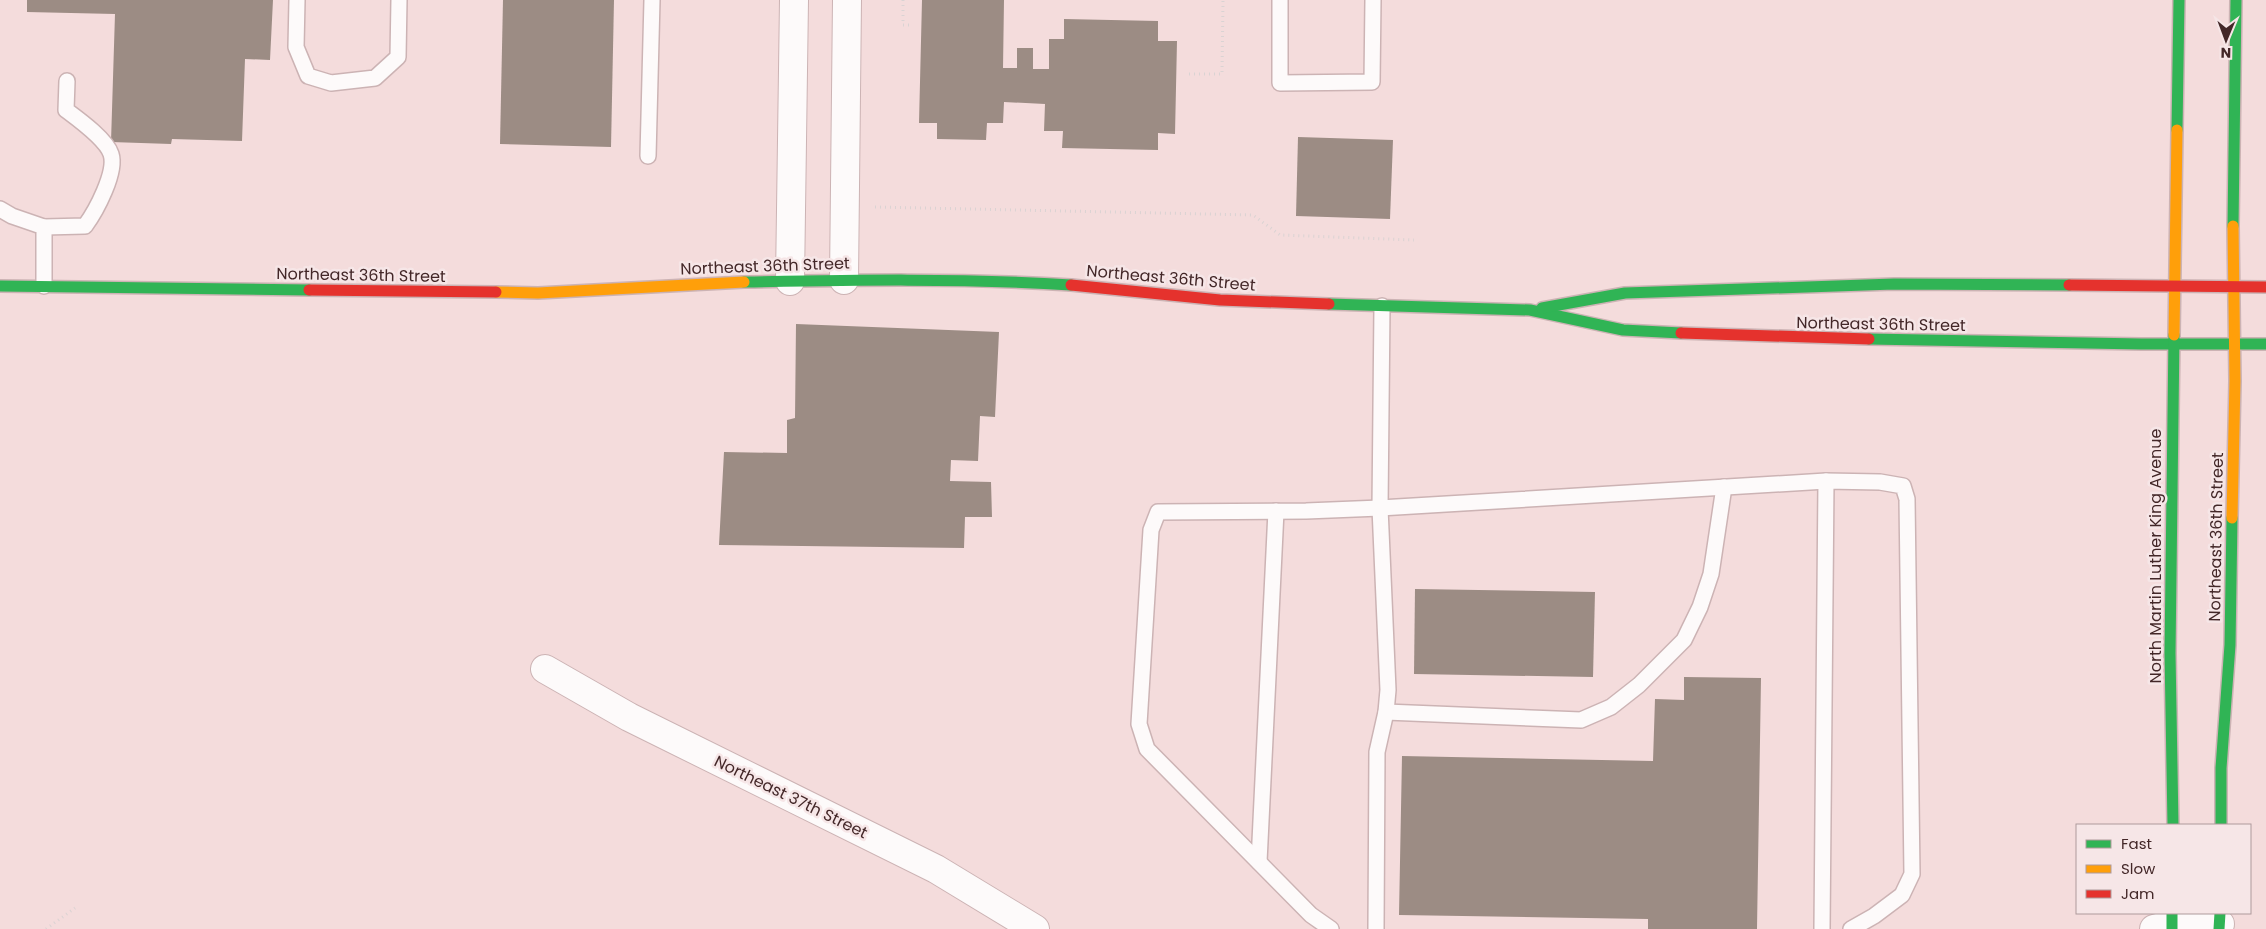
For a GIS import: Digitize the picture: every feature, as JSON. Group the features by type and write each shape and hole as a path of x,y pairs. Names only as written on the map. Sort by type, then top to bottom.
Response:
{"main road":[{"path":"2175,286 2178,0"},
{"path":"2235,344 2236,0"},
{"name":"Northeast 36th Street","path":"0,286 538,293 724,282 844,280 991,281 1070,285 1220,300 1530,310 1623,330 1730,336 1892,341 2266,344"},
{"name":"Northeast 36th Street","path":"1530,310 1625,293 1894,284 2266,287"},
{"name":"North Martin Luther King Avenue","path":"2173,824 2170,653 2175,286"},
{"name":"Northeast 36th Street","path":"2221,824 2221,768 2230,626 2235,344"}],"street":[{"path":"790,281 794,0"},
{"path":"844,280 847,0"},
{"name":"Northeast 37th Street","path":"545,668 629,717 936,869 1035,929"},
{"path":"2168,924 2220,922"}],"lane":[{"path":"297,0 296,47 305,69 308,76 331,83 375,78 398,57 399,0"},
{"path":"648,156 652,0"},
{"path":"1280,0 1280,83 1289,83 1372,82 1373,0"},
{"path":"0,209 12,216 44,227 86,226 100,203 106,187 111,154 92,130 66,110 67,81"},
{"path":"44,227 44,286"},
{"path":"1376,929 1376,752 1386,712 1388,690 1380,508 1382,306"},
{"path":"1822,929 1826,481"},
{"path":"1331,929 1311,915 1147,749 1139,724 1152,530 1158,512 1380,508 1826,481 1880,482 1903,486 1907,499 1912,874 1902,895 1874,916 1851,929"},
{"path":"1386,712 1581,720 1611,707 1639,685 1684,640 1700,607 1711,574 1724,487"},
{"path":"1259,862 1276,511"}],"path":[{"path":"903,0 903,25 913,26"},
{"path":"1189,74 1222,74 1222,0"},
{"path":"844,206 1253,215 1280,235 1414,240"},
{"path":"46,929 75,908"}],"building":[{"path":"27,0 273,0 270,60 245,59 242,141 172,139 171,144 111,142 115,14 27,12"},
{"path":"503,0 614,0 611,147 500,144"},
{"path":"922,0 1004,0 1003,68 1017,68 1017,48 1033,48 1033,69 1049,69 1049,39 1064,39 1064,19 1158,21 1158,41 1177,41 1175,134 1158,133 1158,150 1062,148 1063,131 1044,131 1045,104 1004,102 1003,123 987,123 986,140 937,139 937,123 919,123"},
{"path":"1298,137 1393,140 1390,219 1296,216"},
{"path":"796,324 999,332 995,417 980,416 978,461 951,460 950,481 991,482 992,517 965,517 964,548 719,545 724,452 787,453 787,420 795,418"},
{"path":"1415,589 1595,592 1593,677 1414,674"},
{"path":"1684,677 1761,678 1757,929 1648,929 1648,919 1399,915 1402,756 1653,761 1655,699 1684,700"}],"traffic: fast":[{"path":"2177,130 2179,0"},
{"path":"2233,226 2236,0"},
{"path":"744,282 948,280 1071,285"},
{"path":"1542,308 1625,293 1894,284 2069,285"},
{"path":"0,286 309,290"},
{"path":"1329,304 1530,310 1623,330 1681,333"},
{"path":"2173,824 2170,653 2174,335"},
{"path":"1869,339 2141,344 2266,344"},
{"path":"2221,824 2221,768 2230,645 2232,518"},
{"path":"2172,914 2172,929"},
{"path":"2219,929 2220,914"}],"traffic: slow":[{"path":"2174,335 2177,130"},
{"path":"2232,518 2235,381 2233,226"},
{"path":"496,292 538,293 744,282"}],"traffic: jam":[{"path":"1071,285 1220,300 1329,304"},
{"path":"2069,285 2266,287"},
{"path":"309,290 496,292"},
{"path":"1681,333 1869,339"}]}
